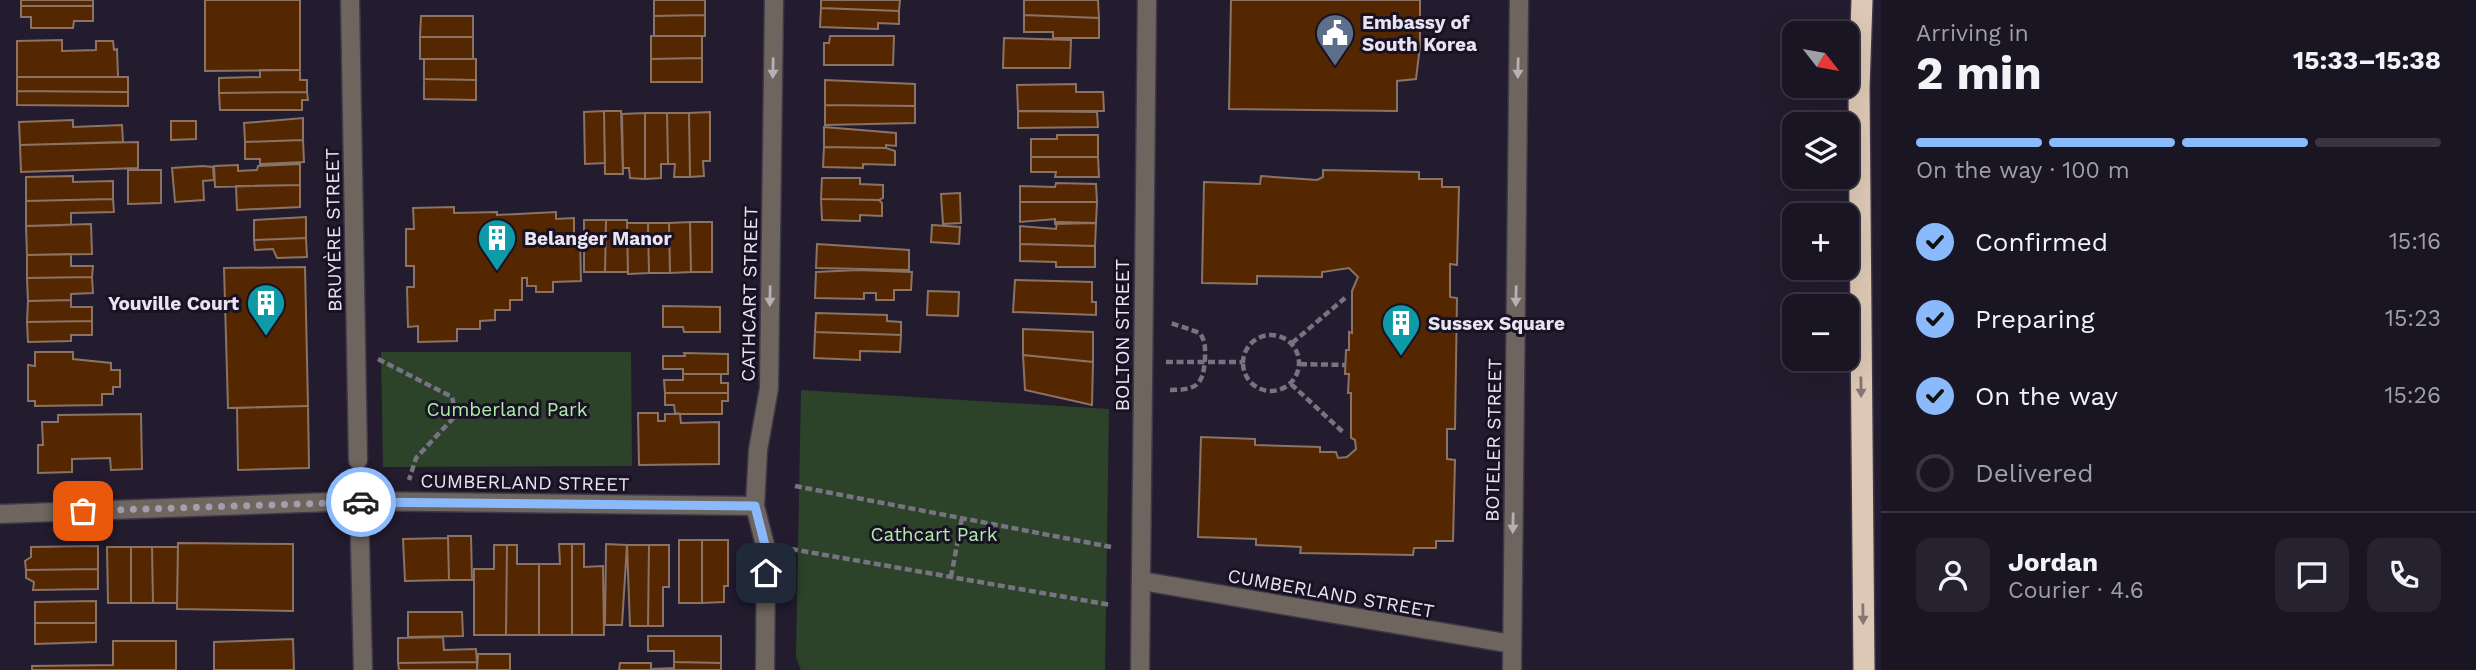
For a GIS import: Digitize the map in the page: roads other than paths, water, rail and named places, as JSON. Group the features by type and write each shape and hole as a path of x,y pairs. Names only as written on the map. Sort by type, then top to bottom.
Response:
{"highway":[{"path":"1863,0 1859,88 1864,670"}],"street":[{"name":"BRUYÈRE STREET","path":"350,0 358,460"},
{"name":"CATHCART STREET","path":"765,670 766,549 755,506 758,450 769,388 774,0"},
{"name":"BOLTON STREET","path":"1140,670 1147,0"},
{"name":"BOTELER STREET","path":"1512,670 1519,0"},
{"name":"CUMBERLAND STREET","path":"0,513 359,502 755,506"},
{"path":"359,502 363,670"},
{"name":"CUMBERLAND STREET","path":"1142,581 1512,644"}],"place":[{"name":"Embassy of South Korea","path":"1335,67"},
{"name":"Belanger Manor","path":"497,272"},
{"name":"Youville Court","path":"266,337"},
{"name":"Sussex Square","path":"1401,357"}],"park label":[{"name":"Cumberland Park","path":"507,409"},
{"name":"Cathcart Park","path":"934,534"}]}
